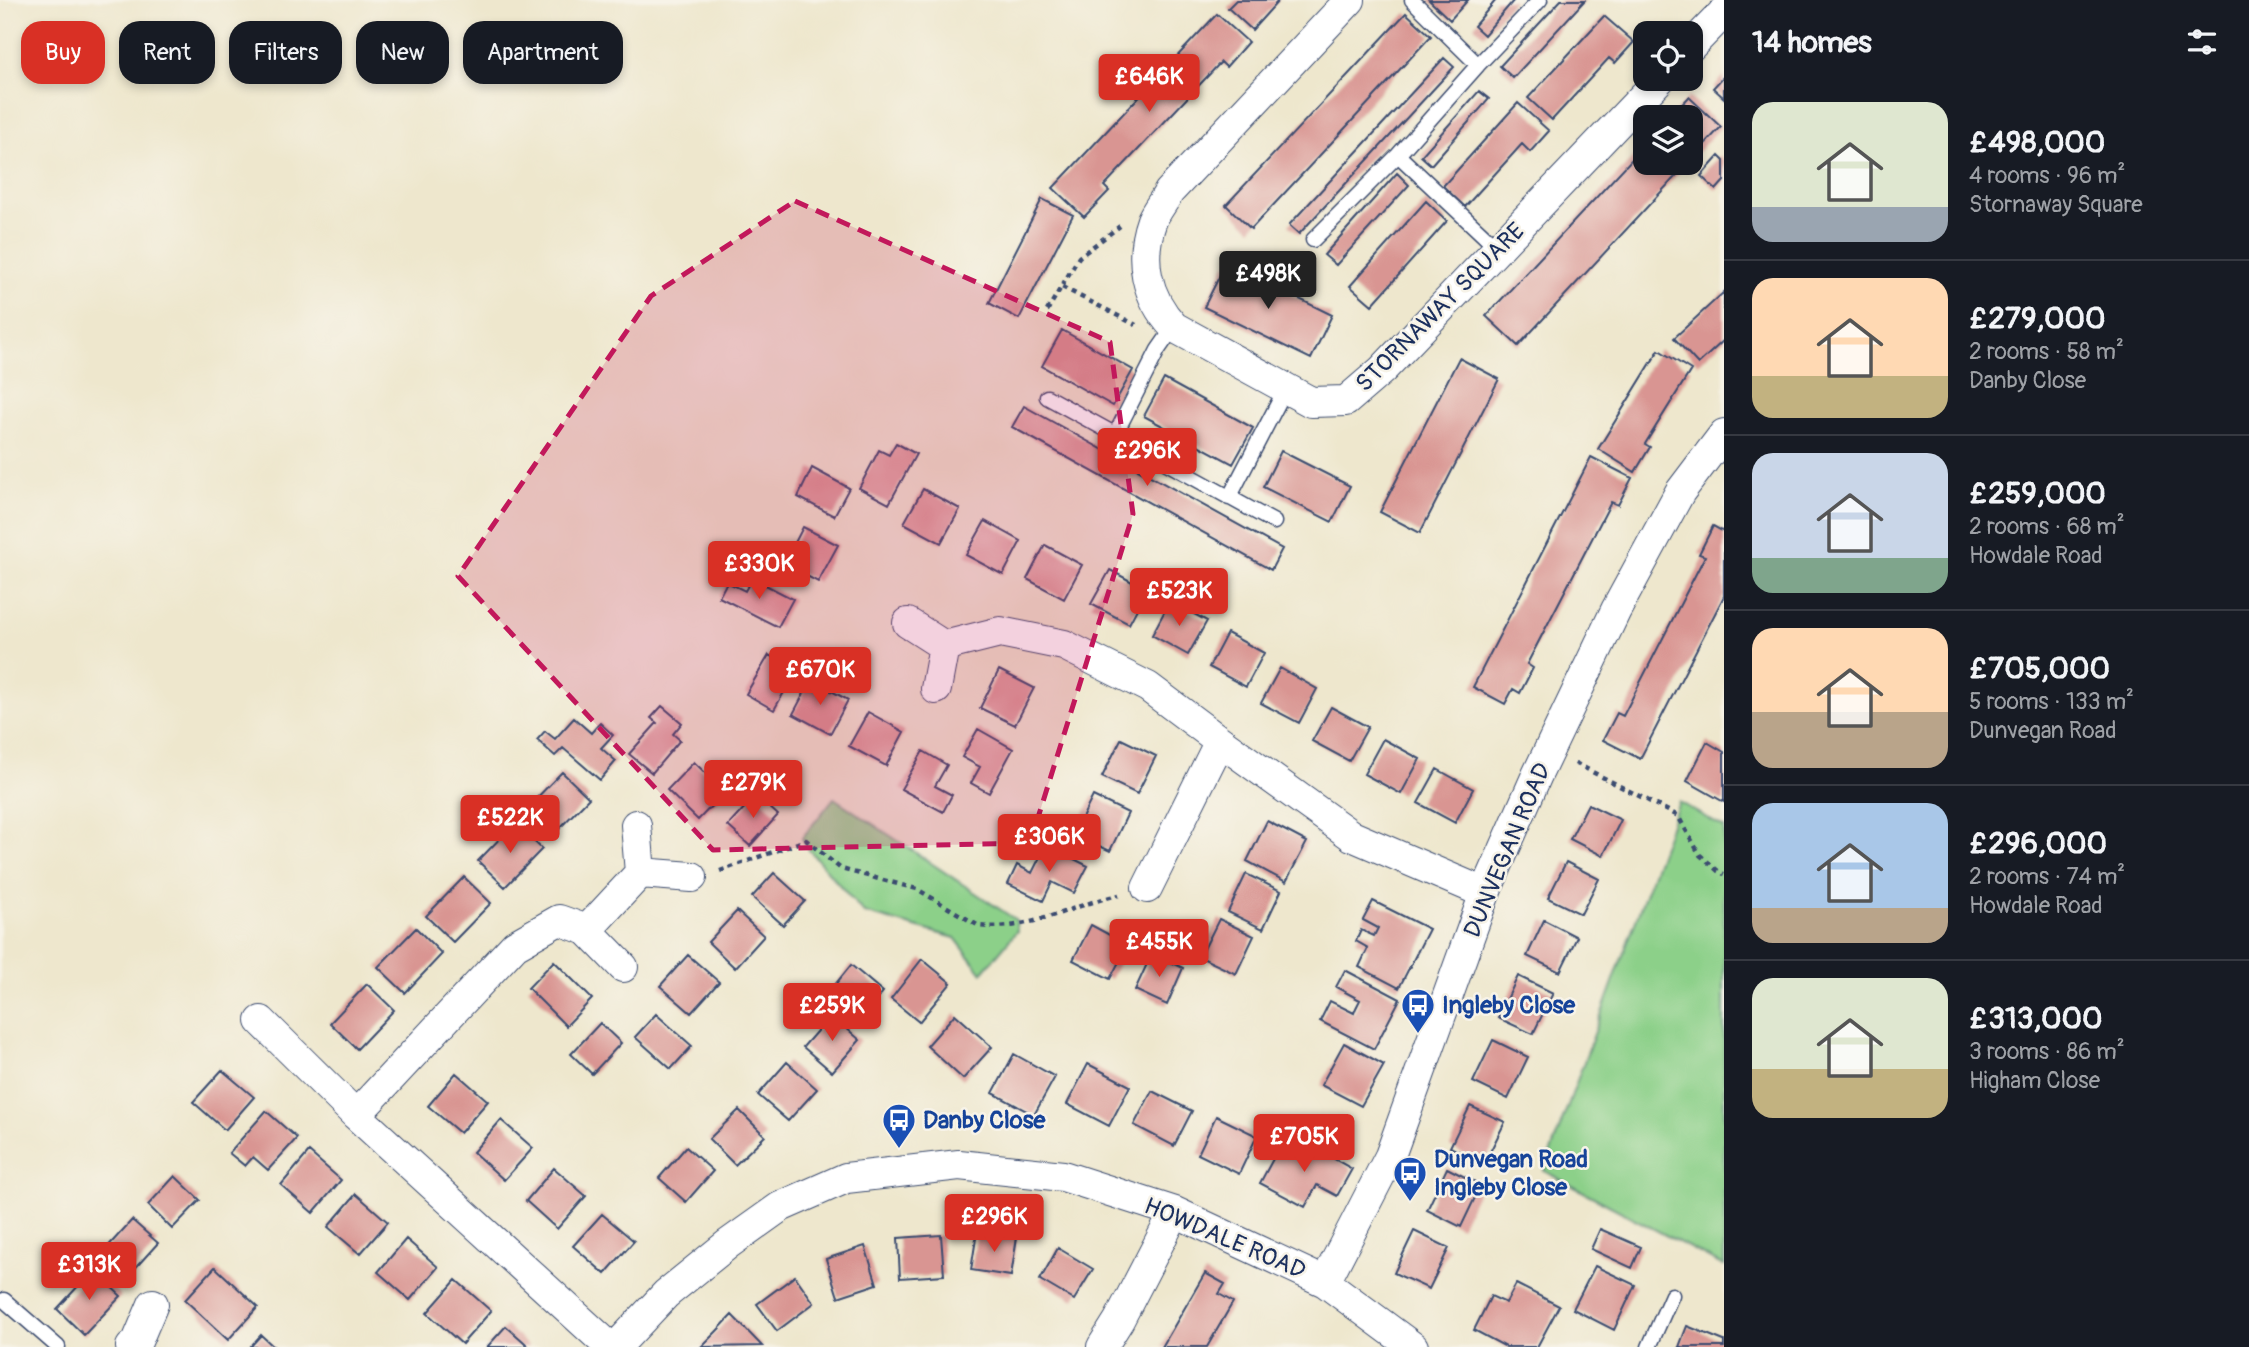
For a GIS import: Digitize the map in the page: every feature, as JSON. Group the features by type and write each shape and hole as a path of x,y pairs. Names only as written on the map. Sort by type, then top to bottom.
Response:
{"street":[{"path":"1169,322 1152,295 1145,270 1146,243 1153,218 1169,192 1350,0"},
{"path":"1703,34 1724,12"},
{"name":"STORNAWAY SQUARE","path":"1169,322 1285,390 1311,402 1346,401 1382,370 1649,91"},
{"name":"DUNVEGAN ROAD","path":"1325,1282 1390,1156 1485,893 1550,750 1616,610 1681,492 1724,434"},
{"path":"908,624 944,646 1000,632 1064,645 1148,687 1353,836 1485,893"},
{"path":"936,689 944,646"},
{"path":"1147,888 1220,741"},
{"path":"587,930 640,873 636,825"},
{"path":"640,873 692,877"},
{"path":"356,1115 515,944 559,920 587,930 623,967"},
{"path":"261,1021 356,1115 613,1347"},
{"name":"HOWDALE ROAD","path":"613,1347 666,1294 728,1244 780,1207 846,1178 959,1165 1063,1176 1175,1212 1325,1282 1413,1347"},
{"path":"1102,1347 1119,1320 1175,1212"},
{"path":"135,1346 153,1304"}],"lane":[{"path":"1412,0 1478,65"},
{"path":"1313,240 1398,155 1540,0"},
{"path":"1398,155 1498,249"},
{"path":"1115,435 1158,350 1169,322"},
{"path":"1229,498 1285,390"},
{"path":"1047,397 1274,522"},
{"path":"1649,1347 1672,1295"},
{"path":"5,1300 58,1347"}],"path":[{"path":"1047,311 1079,257 1128,219 1153,218"},
{"path":"1062,287 1141,328 1169,322"},
{"path":"1550,750 1678,816 1700,855 1724,874"},
{"path":"692,877 717,872 806,840 841,869 917,889 979,926 989,927 1018,926 1147,888"}],"highlighted area":[{"path":"795,201 1110,342 1133,514 1030,843 713,850 458,576 651,296"}],"green space":[{"path":"834,798 1016,920 1017,931 982,973 955,938 864,913 809,850 802,838"},
{"path":"1679,802 1724,828 1724,1266 1544,1171"}],"building":[{"path":"1236,0 1279,0 1252,30 1228,8"},
{"path":"1429,0 1468,0 1450,20"},
{"path":"1496,0 1514,0 1484,35 1474,26"},
{"path":"1561,0 1585,0 1513,78 1500,66"},
{"path":"1406,13 1431,36 1251,229 1226,205"},
{"path":"1217,14 1248,42 1226,67 1221,62 1104,186 1109,191 1084,217 1053,188"},
{"path":"1604,16 1633,41 1615,63 1609,58 1552,120 1528,98"},
{"path":"1444,58 1454,67 1299,234 1289,225"},
{"path":"1724,76 1724,98 1713,88"},
{"path":"1479,91 1489,99 1431,165 1421,156"},
{"path":"1689,97 1698,105 1681,105"},
{"path":"1518,103 1549,131 1530,152 1522,144 1465,207 1443,186"},
{"path":"1703,110 1721,127 1703,146"},
{"path":"1719,156 1724,161 1724,181 1716,190 1701,176"},
{"path":"1633,158 1633,175 1677,175 1518,346 1486,316"},
{"path":"1397,173 1409,185 1336,265 1324,255"},
{"path":"1042,199 1073,215 1019,319 989,303"},
{"path":"1426,201 1447,221 1372,305 1350,286"},
{"path":"1226,263 1332,315 1311,359 1204,307"},
{"path":"1724,292 1724,340 1698,364 1674,338"},
{"path":"1062,330 1133,370 1113,406 1042,366"},
{"path":"1659,350 1691,370 1645,444 1650,447 1635,472 1598,449"},
{"path":"1459,358 1499,379 1420,533 1380,512"},
{"path":"1164,379 1253,428 1233,464 1144,416"},
{"path":"1024,406 1282,549 1271,570 1012,427"},
{"path":"896,443 916,454 889,504 859,488 879,450 889,455"},
{"path":"1281,451 1350,486 1332,522 1263,487"},
{"path":"1591,457 1632,478 1618,505 1611,502 1527,664 1533,668 1520,693 1513,689 1505,704 1473,687"},
{"path":"812,468 849,488 834,516 798,497"},
{"path":"923,489 960,509 941,543 904,523"},
{"path":"985,521 1021,541 1003,575 966,555"},
{"path":"1713,526 1724,532 1724,596 1640,759 1603,740 1617,713 1623,716 1705,556 1699,554"},
{"path":"803,527 838,545 818,582 784,564"},
{"path":"1045,545 1082,565 1064,599 1027,579"},
{"path":"1110,570 1147,590 1129,624 1091,604"},
{"path":"752,578 793,599 778,627 719,597 727,582 745,591"},
{"path":"1170,601 1207,621 1188,655 1152,635"},
{"path":"1227,633 1264,653 1246,687 1209,667"},
{"path":"769,655 796,671 774,710 746,694"},
{"path":"1280,668 1317,689 1299,723 1261,703"},
{"path":"999,670 1034,688 1015,725 980,708"},
{"path":"811,680 848,700 830,734 793,714"},
{"path":"662,706 682,723 673,734 680,740 652,773 629,754 657,723 651,718"},
{"path":"1331,707 1368,727 1349,761 1312,741"},
{"path":"868,712 904,732 886,766 849,746"},
{"path":"574,718 591,733 600,723 613,735 601,748 616,761 600,780 563,748 555,756 537,740 545,731 555,739"},
{"path":"978,729 1013,749 989,793 971,783 980,767 962,757"},
{"path":"1121,739 1156,756 1137,794 1102,777"},
{"path":"1383,739 1420,759 1401,794 1364,774"},
{"path":"1707,742 1724,752 1724,802 1687,781"},
{"path":"923,751 947,765 935,786 952,795 943,812 901,789"},
{"path":"694,762 725,792 698,820 667,790"},
{"path":"1437,769 1473,789 1455,823 1418,803"},
{"path":"562,772 589,798 552,836 525,810"},
{"path":"756,795 778,815 750,846 728,826"},
{"path":"1093,796 1128,813 1110,851 1074,834"},
{"path":"1588,804 1621,820 1603,856 1570,839"},
{"path":"1267,821 1307,842 1286,882 1247,861"},
{"path":"515,823 542,849 505,887 478,861"},
{"path":"1046,845 1088,866 1074,893 1052,882 1043,901 1008,884 1017,865 1032,873"},
{"path":"1566,862 1599,879 1581,914 1548,898"},
{"path":"774,873 805,901 783,925 752,897"},
{"path":"1246,874 1281,891 1263,929 1228,912"},
{"path":"464,877 491,903 453,942 426,916"},
{"path":"1373,901 1429,929 1399,988 1359,967 1368,948 1356,941 1361,930 1374,936 1378,928 1363,920"},
{"path":"737,911 764,936 735,968 708,942"},
{"path":"1219,919 1254,936 1236,974 1200,957"},
{"path":"1544,920 1577,937 1560,972 1527,956"},
{"path":"1091,925 1128,945 1110,979 1073,960"},
{"path":"416,928 442,954 405,993 378,967"},
{"path":"1152,953 1183,968 1167,1005 1135,990"},
{"path":"688,955 719,982 691,1013 660,986"},
{"path":"922,959 951,983 919,1022 891,999"},
{"path":"554,961 592,999 566,1026 528,988"},
{"path":"851,965 883,992 865,1014 834,986"},
{"path":"1345,970 1400,999 1374,1049 1320,1021 1330,1001 1354,1013 1360,1000 1336,987"},
{"path":"1518,976 1553,993 1533,1034 1498,1018"},
{"path":"367,984 394,1010 357,1049 330,1023"},
{"path":"656,1014 692,1046 671,1069 635,1037"},
{"path":"955,1014 992,1047 963,1079 927,1046"},
{"path":"831,1015 860,1040 832,1072 803,1047"},
{"path":"600,1023 621,1043 592,1074 571,1054"},
{"path":"1493,1040 1528,1057 1508,1099 1473,1082"},
{"path":"1344,1043 1384,1065 1361,1106 1321,1085"},
{"path":"1014,1054 1055,1077 1034,1115 993,1093"},
{"path":"787,1062 817,1089 788,1121 758,1095"},
{"path":"1088,1064 1130,1086 1109,1126 1067,1104"},
{"path":"222,1070 254,1097 225,1130 193,1102"},
{"path":"456,1073 488,1101 460,1133 428,1106"},
{"path":"1152,1091 1192,1111 1174,1146 1134,1125"},
{"path":"1470,1106 1505,1122 1484,1164 1450,1147"},
{"path":"739,1110 765,1136 735,1165 709,1139"},
{"path":"266,1111 297,1138 268,1170 253,1157 245,1166 229,1153"},
{"path":"1216,1116 1257,1136 1239,1174 1198,1154"},
{"path":"501,1120 533,1148 504,1180 473,1152"},
{"path":"1281,1144 1304,1156 1309,1145 1352,1169 1337,1196 1317,1185 1305,1207 1260,1183"},
{"path":"686,1147 713,1171 686,1202 659,1178"},
{"path":"309,1152 341,1180 313,1213 281,1185"},
{"path":"554,1168 586,1196 557,1229 526,1201"},
{"path":"1447,1168 1481,1185 1461,1227 1427,1210"},
{"path":"175,1176 200,1200 172,1229 148,1205"},
{"path":"356,1194 388,1222 360,1254 328,1227"},
{"path":"602,1214 634,1241 605,1274 573,1246"},
{"path":"132,1220 158,1243 129,1275 103,1252"},
{"path":"1600,1229 1641,1247 1632,1268 1591,1249"},
{"path":"1414,1231 1449,1248 1429,1289 1394,1273"},
{"path":"977,1232 1017,1237 1011,1276 971,1270"},
{"path":"941,1235 944,1275 900,1278 898,1238"},
{"path":"406,1239 438,1267 410,1300 378,1272"},
{"path":"865,1246 877,1284 838,1297 826,1259"},
{"path":"1058,1248 1093,1269 1074,1300 1040,1280"},
{"path":"1595,1266 1635,1285 1614,1330 1573,1309"},
{"path":"215,1267 258,1307 228,1340 185,1300"},
{"path":"93,1270 121,1296 84,1335 57,1309"},
{"path":"1205,1273 1225,1284 1219,1294 1233,1302 1207,1347 1162,1347"},
{"path":"795,1276 814,1303 777,1331 757,1304"},
{"path":"456,1280 491,1311 462,1344 427,1313"},
{"path":"1516,1284 1559,1306 1537,1347 1506,1347 1474,1330 1491,1296 1506,1303"},
{"path":"732,1315 762,1346 701,1347 716,1332"},
{"path":"506,1326 524,1342 529,1347 487,1347"},
{"path":"1687,1326 1724,1341 1724,1347 1679,1347"},
{"path":"261,1335 274,1347 250,1347"}],"place":[{"name":"Ingleby Close","path":"1418,1035"},
{"name":"Danby Close","path":"899,1150"},
{"name":"Dunvegan Road Ingleby Close","path":"1410,1203"}]}
